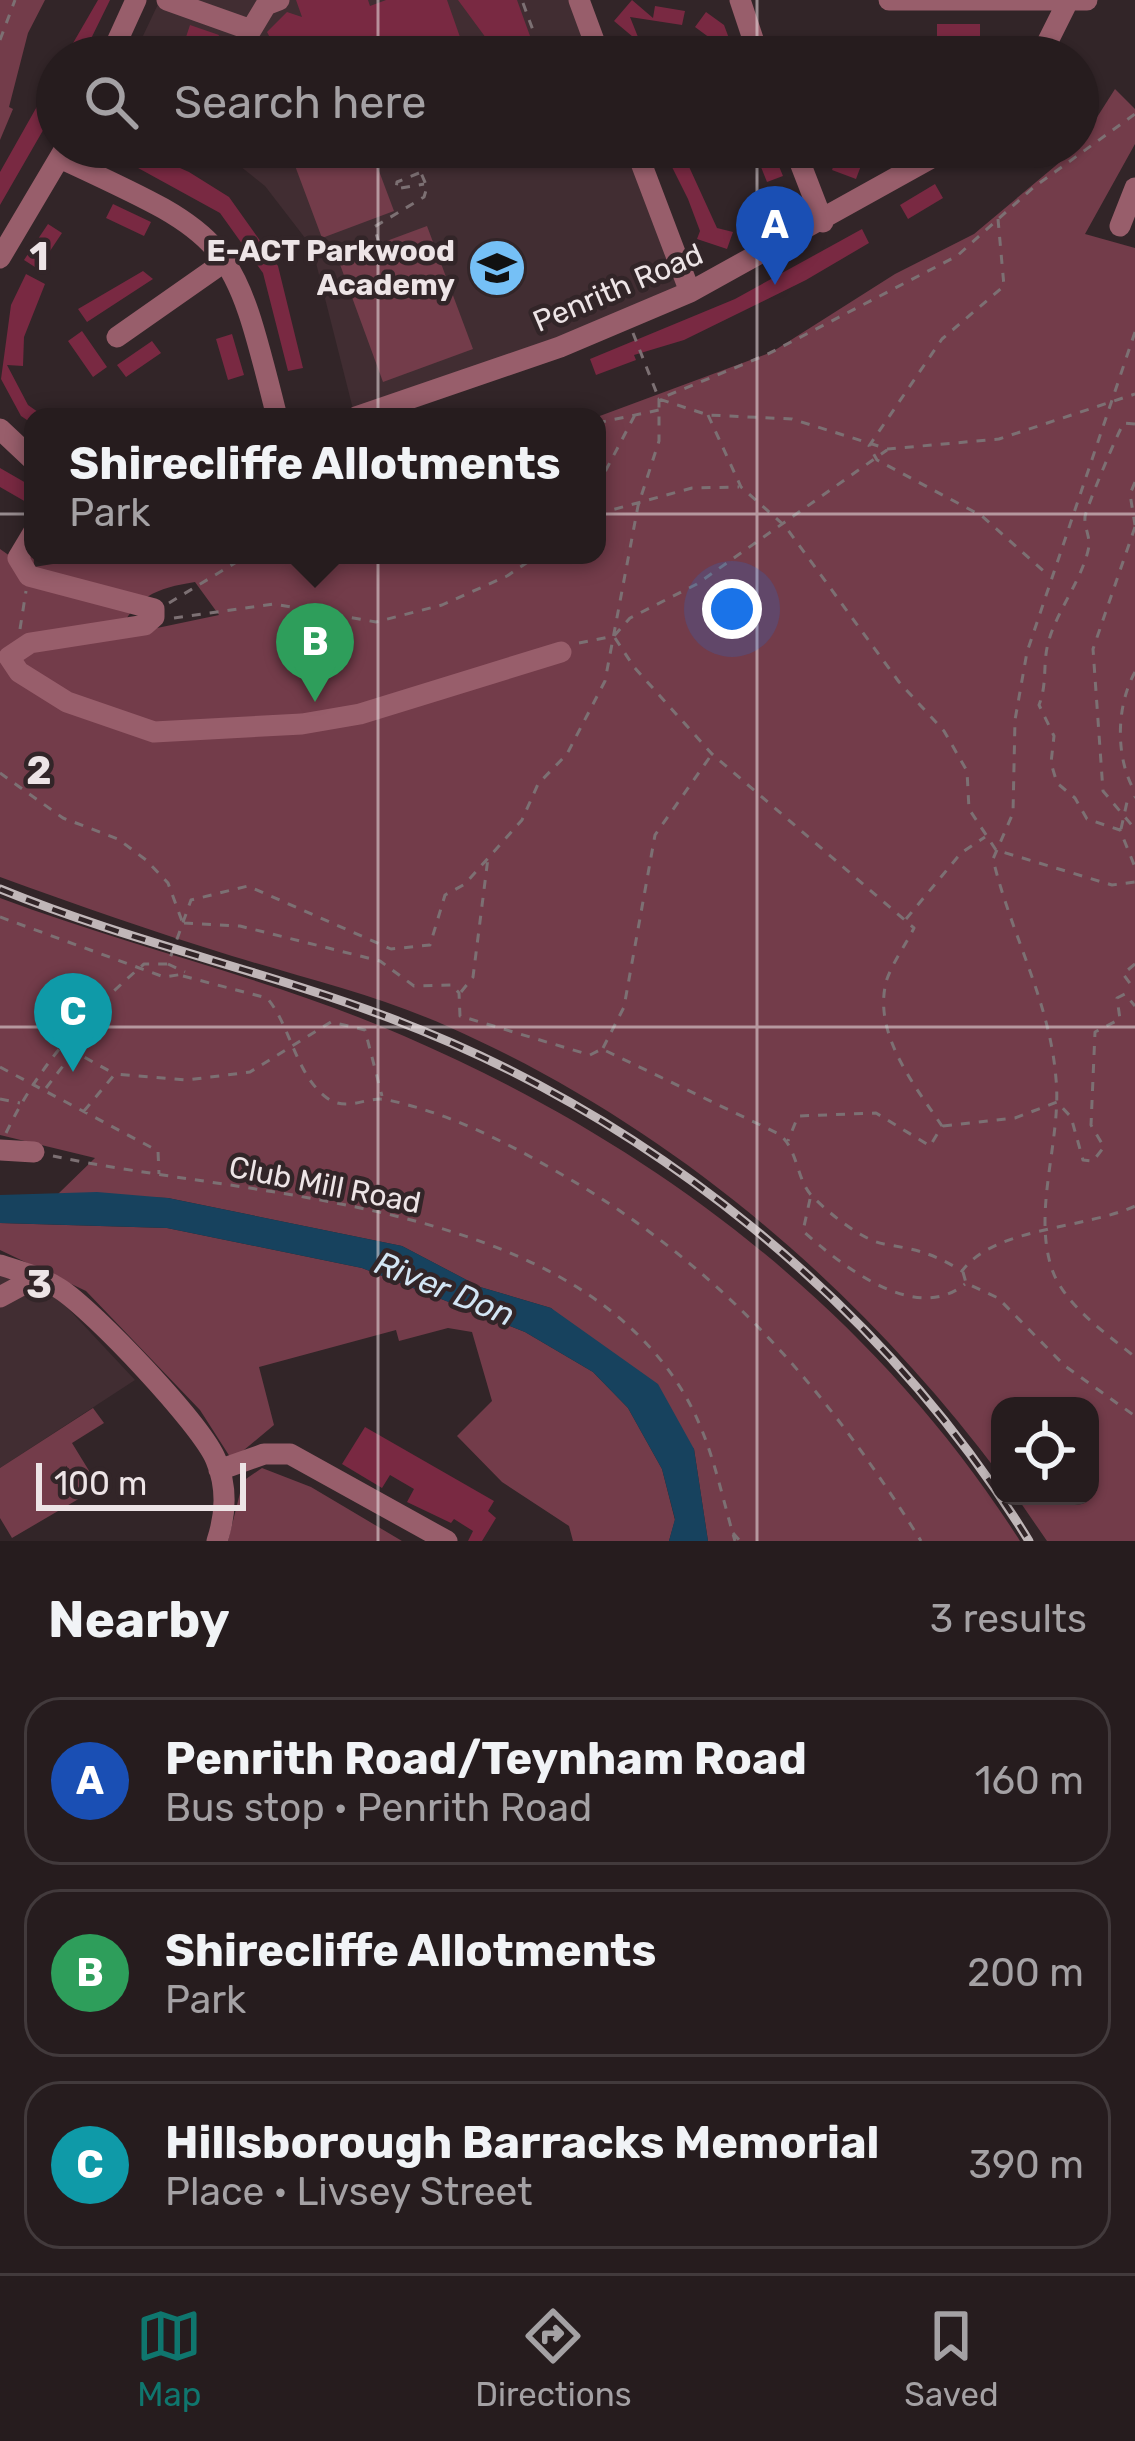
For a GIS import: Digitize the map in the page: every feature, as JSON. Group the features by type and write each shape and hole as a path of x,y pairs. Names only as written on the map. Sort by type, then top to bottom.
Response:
{"street":[{"path":"120,36 136,0"},
{"path":"167,0 249,36"},
{"path":"261,36 266,5 279,0"},
{"path":"578,0 592,36"},
{"path":"740,0 752,36"},
{"path":"889,0 1087,0"},
{"path":"1050,36 1068,1"},
{"path":"0,258 54,168"},
{"path":"91,168 187,220 227,260 248,298 276,408"},
{"path":"643,168 690,292"},
{"path":"802,168 823,222"},
{"name":"Penrith Road","path":"381,408 627,320 690,292 915,168"},
{"path":"1120,226 1135,188"},
{"path":"117,337 227,260"},
{"path":"0,429 24,452"},
{"path":"24,548 18,558 29,576 150,617"},
{"path":"150,617 17,648 9,657 19,672 67,702 154,732 302,724 360,714 561,652"},
{"path":"0,1148 34,1152"},
{"path":"0,1265 37,1277 73,1298 204,1438 219,1470 225,1503 217,1541"},
{"path":"0,1297 37,1277"},
{"path":"219,1470 264,1454 290,1454 447,1541"}],"path":[{"path":"0,40 15,0"},
{"path":"523,3 535,36"},
{"path":"1099,141 1135,114"},
{"path":"380,243 374,227 421,203 425,183 419,168"},
{"path":"659,399 867,304 957,256 998,217 1063,168"},
{"path":"421,172 398,182 396,189 425,183"},
{"path":"869,446 942,339 1004,286 998,217"},
{"path":"168,962 191,900 248,886 392,949 430,945 445,895 465,884 522,820 538,784 567,754 605,681 638,506 659,441 659,399 627,320"},
{"path":"996,850 1013,813 1015,720 1027,652 1135,332"},
{"path":"659,399 708,415 792,419 869,446 889,448 999,439 1135,394"},
{"path":"606,420 661,410"},
{"path":"606,470 637,411"},
{"path":"708,415 741,487 785,526 899,682 944,730 968,771 969,809 996,850 1001,892 1045,1003 1057,1102 1047,1233 1053,1274 1088,1318 1135,1358"},
{"path":"1120,830 1087,819 1075,798 1057,783 1051,763 1054,736 1039,705 1049,681 1047,646 1072,597 1078,566 1089,546 1084,515 1106,468 1111,440 1124,423 1135,424"},
{"path":"1106,426 1111,440"},
{"path":"869,446 877,460 982,516 1050,576"},
{"path":"561,652 587,639 614,636 630,618 697,584 889,448"},
{"path":"1135,482 1130,494 1135,526 1093,649 1103,791 1135,829"},
{"path":"606,512 692,488 741,487"},
{"path":"150,617 235,564"},
{"path":"150,617 274,604 376,622 442,604 525,564"},
{"path":"17,648 29,576"},
{"path":"614,636 634,667 712,754 859,886 914,928 886,981 888,1024 897,1058 941,1126"},
{"path":"1135,672 1120,710 1126,776 1135,795 1127,802 1120,830 1135,867"},
{"path":"183,923 240,926 380,961 414,986 452,985 459,993 460,1016 590,1055 602,1049 624,1007 655,835 712,754"},
{"path":"0,773 63,818 118,838 146,860 168,884 183,923"},
{"path":"905,919 961,853 987,836"},
{"path":"996,850 1112,885 1135,881"},
{"path":"459,993 473,977 488,856"},
{"path":"0,917 164,977 183,976 267,998 289,1046 328,1098 352,1106 382,1098 470,1126 622,1209 673,1247 786,1350 868,1456 921,1541"},
{"path":"0,1148 31,1081 140,967 168,962 185,970 183,976"},
{"path":"1135,964 1123,974 1135,990"},
{"path":"1057,1102 1071,1117 1083,1160 1093,1161 1104,1147 1091,1125 1095,1032 1120,1019 1117,998 1125,994 1135,1006"},
{"path":"45,1089 70,1057 83,1057 115,1074 188,1080 250,1072 331,1022 365,1030 382,1098"},
{"path":"602,1049 788,1141 811,1196 883,1244 925,1250 962,1270 966,1283 998,1298 1065,1366 1135,1416"},
{"path":"0,1067 158,1151 160,1175"},
{"path":"84,1111 115,1074"},
{"path":"0,1099 20,1103"},
{"path":"941,1126 1015,1118 1057,1102"},
{"path":"788,1141 798,1116 876,1113 930,1146 941,1126"},
{"name":"Club Mill Road","path":"34,1152 361,1208 433,1226 556,1276 619,1318 678,1383 710,1441 738,1541"},
{"path":"811,1196 803,1231 845,1268 925,1299 950,1296 966,1283"},
{"path":"962,1270 974,1255 1010,1239 1047,1233 1135,1205"}],"shaded area":[{"path":"0,0 45,0 28,33 9,107 13,109 0,140"},
{"path":"160,0 572,0 585,36 143,36"},
{"path":"1115,89 1135,109 1135,144 1085,234 1135,248 1135,1541 1047,1541 1022,1505 1099,1505 1099,1397 991,1397 991,1464 884,1338 820,1275 682,1161 608,1111 423,1016 0,877 0,549 10,556 24,540 24,564 34,567 606,564 606,414 772,352 895,274 974,234 1053,168 1099,168 1099,114","holes":["195,582 219,615 119,636 139,603 158,591"]},
{"name":"E-ACT Parkwood Academy","path":"242,168 635,168 680,294 368,408 353,408 312,247 265,186"},
{"path":"296,168 378,168 394,211 322,238"},
{"path":"427,226 473,349 383,382 338,259"},
{"path":"0,898 355,1016 496,1079 585,1128 670,1182 751,1242 897,1380 962,1457 1020,1541 708,1541 694,1449 551,1308 480,1287 402,1246 168,1198 58,1194 95,1158 0,1135"},
{"path":"0,1223 167,1228 362,1268 525,1332 593,1372 628,1408 662,1469 675,1520 669,1541 573,1541 569,1526 502,1482 457,1436 492,1401 472,1332 448,1328 399,1341 396,1330 259,1367 274,1425 232,1460 200,1410 86,1291 0,1250"},
{"path":"0,1273 46,1285 135,1380 0,1468"},
{"path":"93,1408 104,1423 72,1443 99,1487 12,1538 0,1518 0,1468"},
{"path":"262,1468 311,1487 402,1541 228,1541 243,1481"}],"water":[{"name":"River Don","path":"97,1192 168,1198 402,1246 480,1287 551,1308 658,1384 694,1449 708,1541 669,1541 675,1519 662,1469 628,1408 593,1372 525,1332 362,1268 167,1228 0,1223 0,1195"}],"building":[{"path":"98,0 110,0 92,36 77,36"},
{"path":"296,0 368,0 370,6 386,0 447,0 460,36 269,36 267,32 287,12 302,17"},
{"path":"458,0 517,0 530,36 485,36"},
{"path":"632,0 653,18 655,6 685,11 682,25 630,17 638,36 614,21"},
{"path":"706,12 724,25 728,36 707,36 695,27"},
{"path":"937,24 980,24 980,36 937,36"},
{"path":"190,25 219,35 219,36 186,36"},
{"path":"36,108 36,142 0,205 0,172"},
{"path":"138,168 180,168 229,197 278,266 303,368 288,371 263,273 220,213"},
{"path":"672,168 690,168 717,228 733,232 727,249 697,239 700,231"},
{"path":"761,168 780,168 783,176 767,182"},
{"path":"833,168 860,168 856,179"},
{"path":"935,184 943,198 908,219 900,205"},
{"path":"113,204 151,222 144,236 106,218"},
{"path":"48,224 62,233 38,269 24,260"},
{"path":"862,229 869,243 806,280 684,340 634,355 636,360 596,375 590,359 735,299"},
{"path":"143,271 153,279 87,322 78,309"},
{"path":"26,274 45,284 24,337 23,366 7,365 32,408 24,408 24,418 1,379 11,305"},
{"path":"82,331 107,367 93,377 68,341"},
{"path":"232,334 244,375 228,380 216,339"},
{"path":"152,341 161,353 126,377 117,365"},
{"path":"0,468 24,482 24,501 0,487"},
{"path":"365,1427 494,1501 488,1511 496,1518 482,1541 468,1541 473,1531 454,1519 451,1523 407,1502 414,1489 390,1475 382,1488 342,1464"}],"railway":[{"path":"0,889 390,1018 486,1059 579,1107 668,1164 752,1227 831,1297 904,1373 971,1455 1029,1541"}],"place":[{"name":"E-ACT Parkwood Academy","path":"497,268"},
{"name":"Penrith Road/Teynham Road","path":"775,285"},
{"name":"Shirecliffe Allotments","path":"315,702"},
{"name":"Hillsborough Barracks Memorial","path":"73,1072"}]}
